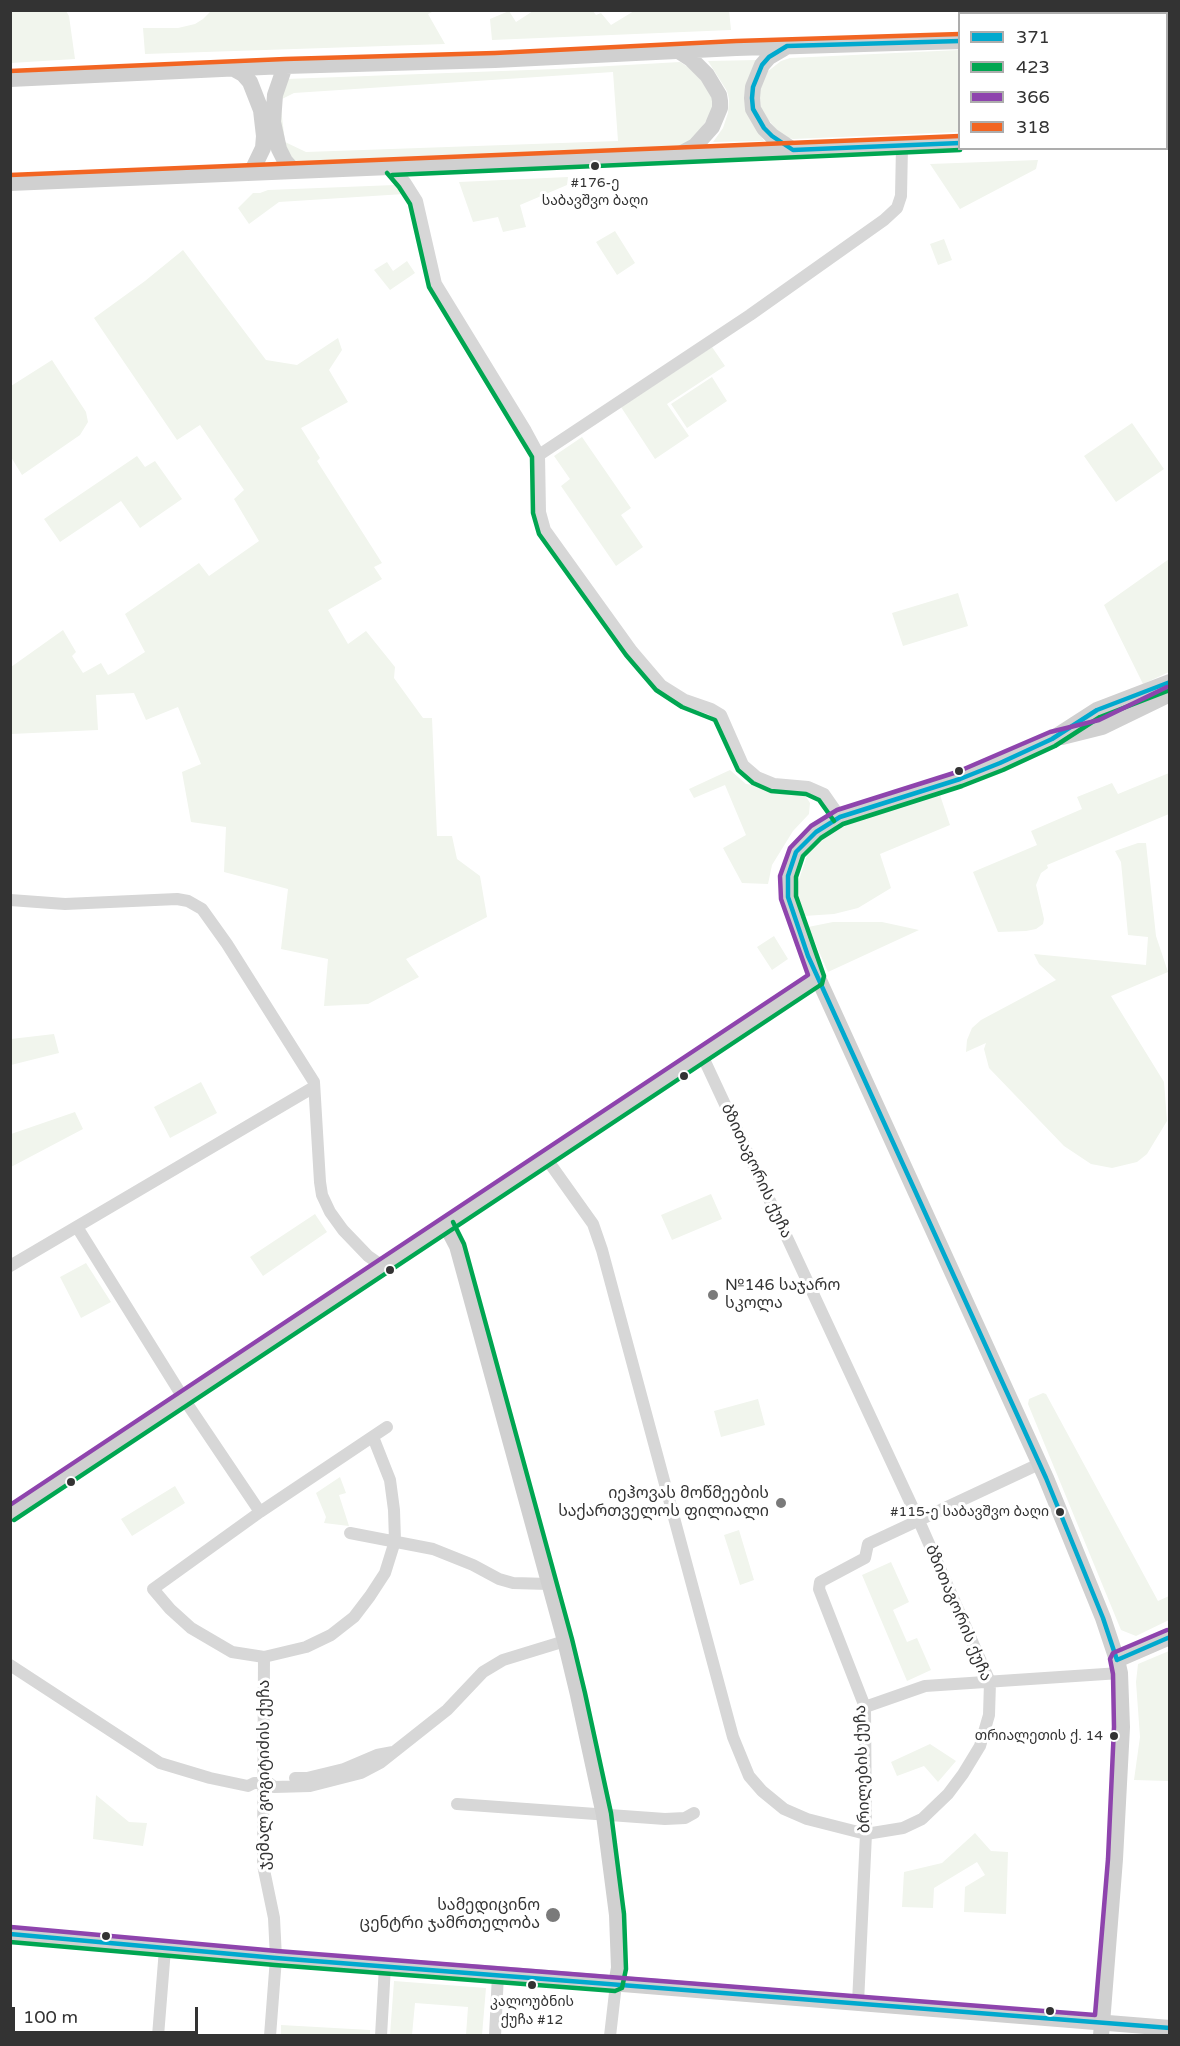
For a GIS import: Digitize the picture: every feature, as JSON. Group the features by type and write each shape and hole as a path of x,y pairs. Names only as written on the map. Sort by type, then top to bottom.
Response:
{"street":[{"path":"10,79 285,66 495,60 677,50 958,41"},
{"path":"787,46 769,57 762,65 753,87 752,98 753,109 764,128 771,136 793,150"},
{"path":"676,156 694,146 712,127 720,101 707,75 691,59 677,50"},
{"path":"285,66 275,95 273,122 279,149 285,161 294,171"},
{"path":"234,69 250,82 261,110 263,148 251,173"},
{"path":"10,183 958,143"},
{"path":"538,455 750,315 884,220 897,208 901,196 902,146"},
{"path":"392,168 405,182 417,201 436,284 526,431 538,455 540,512 545,530 632,651 662,685 685,700 721,715 742,765 757,777 774,784 808,787 824,794 840,817"},
{"path":"1102,2029 1119,1800 1122,1727 1118,1666 1103,1618 1040,1464 804,947 788,897 788,876 796,852 816,832 840,817 960,779 1052,739 1097,710 1170,682"},
{"path":"1052,739 1102,727 1170,694"},
{"path":"10,900 66,904 177,899 198,905 237,959 311,1077 314,1087 316,1142 322,1194 330,1212 368,1256 386,1265"},
{"path":"10,1514 817,978"},
{"name":"ბზითაგორის ქუჩა","path":"546,1158 593,1224 599,1241 733,1737 749,1776 762,1791 784,1809 807,1819 866,1834 903,1828 921,1819 938,1805 958,1781 980,1746 989,1715 990,1682 919,1521 702,1055"},
{"path":"10,1266 314,1087"},
{"path":"446,1225 457,1246 565,1641 604,1815 617,1915 619,1968 610,2036"},
{"path":"77,1227 184,1399 260,1512"},
{"path":"373,1437 390,1480 394,1510 394,1541 385,1573 354,1617 331,1635 306,1647 264,1657 232,1652 190,1628 153,1589 260,1512 387,1427"},
{"name":"ბრილების ქუჩა","path":"858,2003 866,1834 865,1707 819,1589 820,1582 865,1558 868,1544 1040,1464"},
{"path":"350,1533 433,1549 513,1583 549,1584"},
{"path":"865,1707 925,1686 990,1682 1118,1666 1170,1637"},
{"path":"10,1658 161,1758 200,1769 251,1779 274,1787 310,1786 360,1773 380,1763 447,1710 483,1672 503,1660 565,1641"},
{"name":"ჯემალ გოგიტიძის ქუჩა","path":"264,1657 263,1866 274,1918 276,1958 270,2036"},
{"path":"10,1665 160,1762 210,1778 248,1786 262,1783"},
{"path":"457,1804 674,1819 694,1814"},
{"path":"10,1934 165,1949 858,2003 1102,2029 1170,2028"},
{"path":"158,2036 165,1949"},
{"path":"381,2036 385,1966"},
{"path":"495,2036 498,1974"}],"shaded area":[{"path":"11,10 66,11 69,16 75,59 11,63"},
{"path":"729,10 731,30 492,40 490,19 509,11 516,22 533,11 593,11 596,15 601,13 611,25 634,11"},
{"path":"1169,10 1169,14 1168,12 1011,11"},
{"path":"211,11 434,11 428,14 445,44 145,54 143,28 178,28 195,24"},
{"path":"1168,41 1170,41 1170,124 1168,124"},
{"path":"958,50 958,132 793,139 785,137 761,111 759,88 767,72 781,61 790,58"},
{"path":"758,60 746,112 764,141 713,142 723,128 728,113 729,99 727,91 708,61"},
{"path":"680,62 693,70 712,94 714,108 697,135 681,147 302,164 291,162 284,154 278,105 286,79","holes":["613,72 618,141 306,152 285,142 280,100 294,93"]},
{"path":"1038,160 1036,169 960,209 930,164"},
{"path":"568,177 567,185 520,205 526,227 503,232 498,217 473,222 459,182"},
{"path":"395,185 404,194 279,202 249,224 238,208 253,193 268,190"},
{"path":"615,231 635,263 617,275 596,242"},
{"path":"944,239 952,260 938,265 930,244"},
{"path":"183,250 266,360 297,365 338,338 342,350 329,370 348,402 301,428 320,458 317,461 382,563 374,567 382,579 328,610 348,644 366,631 395,667 394,678 423,718 432,718 437,836 452,836 457,859 480,876 487,917 406,959 419,977 368,1004 324,1006 328,959 281,949 288,889 224,872 226,827 191,822 182,772 201,764 178,707 146,720 134,693 96,695 98,730 11,734 11,667 63,630 76,652 72,656 83,673 101,663 108,675 114,672 145,652 125,614 199,563 209,576 259,541 234,499 244,490 200,425 177,440 94,318"},
{"path":"407,261 415,273 390,290 374,270 387,262 393,271"},
{"path":"712,347 725,366 667,404 689,436 655,459 621,407"},
{"path":"52,360 86,412 88,422 80,435 22,475 11,457 11,386"},
{"path":"712,377 727,401 687,428 671,404"},
{"path":"1132,423 1164,469 1116,502 1084,456"},
{"path":"582,437 631,508 621,515 643,547 616,566 561,486 570,479 554,456"},
{"path":"137,456 145,467 155,461 182,499 140,528 121,501 60,542 44,519"},
{"path":"1169,559 1169,672 1143,684 1104,605"},
{"path":"958,593 968,626 903,646 892,613"},
{"path":"730,770 746,784 798,791 805,795 810,803 809,814 793,831 772,865 768,884 742,883 723,848 746,835 725,785 694,798 689,789"},
{"path":"1169,773 1169,814 1047,865 1048,868 1041,873 1036,885 1044,919 1043,924 1036,929 1026,931 998,932 973,872 1037,845 1031,831 1082,809 1077,797 1112,783 1118,794"},
{"path":"940,795 950,825 880,854 891,888 858,908 834,914 804,916 797,900 797,885 807,856 815,845 835,830 850,823"},
{"path":"1138,843 1146,843 1156,936 1168,972 1111,996 1164,1082 1167,1121 1147,1154 1137,1162 1112,1168 1091,1164 1064,1146 989,1068 984,1049 986,1043 966,1052 967,1040 972,1028 981,1020 1056,980 1039,964 1034,954 1146,965 1148,937 1128,935 1121,862 1115,851"},
{"path":"833,922 882,922 919,930 828,972 808,927"},
{"path":"774,936 788,959 772,970 757,947"},
{"path":"54,1034 59,1053 11,1065 11,1039"},
{"path":"201,1082 217,1113 170,1138 154,1107"},
{"path":"75,1112 83,1129 11,1167 11,1134"},
{"path":"711,1194 722,1219 672,1240 661,1215"},
{"path":"315,1214 327,1232 263,1276 250,1257"},
{"path":"86,1263 111,1302 81,1318 60,1277"},
{"path":"1043,1393 1046,1394 1158,1601 1169,1596 1169,1620 1136,1636 1121,1630 1028,1404 1029,1399"},
{"path":"758,1399 765,1425 721,1437 714,1411"},
{"path":"340,1477 346,1493 339,1495 349,1526 324,1523 326,1517 316,1493"},
{"path":"175,1486 185,1503 132,1536 121,1519"},
{"path":"739,1530 754,1580 740,1585 724,1535"},
{"path":"891,1562 909,1602 893,1610 907,1642 917,1638 931,1670 907,1681 862,1575"},
{"path":"1169,1651 1168,1781 1134,1780 1140,1737 1136,1682 1138,1664"},
{"path":"930,1744 956,1761 938,1782 924,1766 897,1776 891,1762"},
{"path":"96,1795 129,1822 147,1823 143,1846 93,1839"},
{"path":"975,1833 991,1851 1008,1852 1006,1914 964,1912 965,1887 985,1875 977,1862 934,1888 933,1908 902,1907 904,1872 942,1863"},
{"path":"394,1981 486,1988 482,2035 466,2035 468,2007 415,2003 412,2035 390,2035"},
{"path":"281,2025 370,2030 370,2035 281,2035"}],"transit line":[{"name":"318","path":"10,71 958,34"},
{"name":"371","path":"958,41 787,46 769,57 762,65 753,87 752,98 753,109 764,128 793,150 958,143"},
{"name":"318","path":"10,175 958,136"},
{"name":"423","path":"392,175 960,150"},
{"name":"423","path":"387,173 410,204 429,287 532,457 533,513 539,534 626,655 656,690 682,707 715,720 738,770 753,783 771,791 806,794 819,800 834,821"},
{"name":"371","path":"1117,1660 1103,1618 1046,1478 808,956 788,897 788,876 796,852 816,832 840,817 960,779 1000,763 1052,739 1097,710 1170,682"},
{"name":"366","path":"10,1505 808,975 781,899 780,876 790,848 811,826 837,810 957,772 1050,732 1099,720 1167,687"},
{"name":"423","path":"14,1520 822,984 824,976 796,896 796,877 803,856 821,838 843,824 962,786 1003,770 1055,746 1100,717 1170,690"},
{"name":"423","path":"10,1942 615,1991 622,1988 626,1969 624,1914 611,1813 585,1693 464,1244 453,1222"},
{"name":"366","path":"11,1927 277,1951 1095,2015 1108,1859 1114,1727 1113,1674 1110,1659 1113,1653 1167,1630"},
{"name":"371","path":"1117,1660 1170,1637"},
{"name":"371","path":"10,1934 276,1958 1170,2028"}],"place":[{"name":"#176-ე საბავშვო ბაღი","path":"595,166"},
{"name":"№146 საჯარო სკოლა","path":"713,1295"},
{"name":"იეჰოვას მოწმეების საქართველოს ფილიალი","path":"781,1503"},
{"name":"#115-ე საბავშვო ბაღი","path":"1060,1512"},
{"name":"თრიალეთის ქ. 14","path":"1114,1736"},
{"name":"სამედიცინო ცენტრი ჯამრთელობა","path":"553,1915"},
{"name":"კალოუბნის ქუჩა #12","path":"532,1985"}]}
